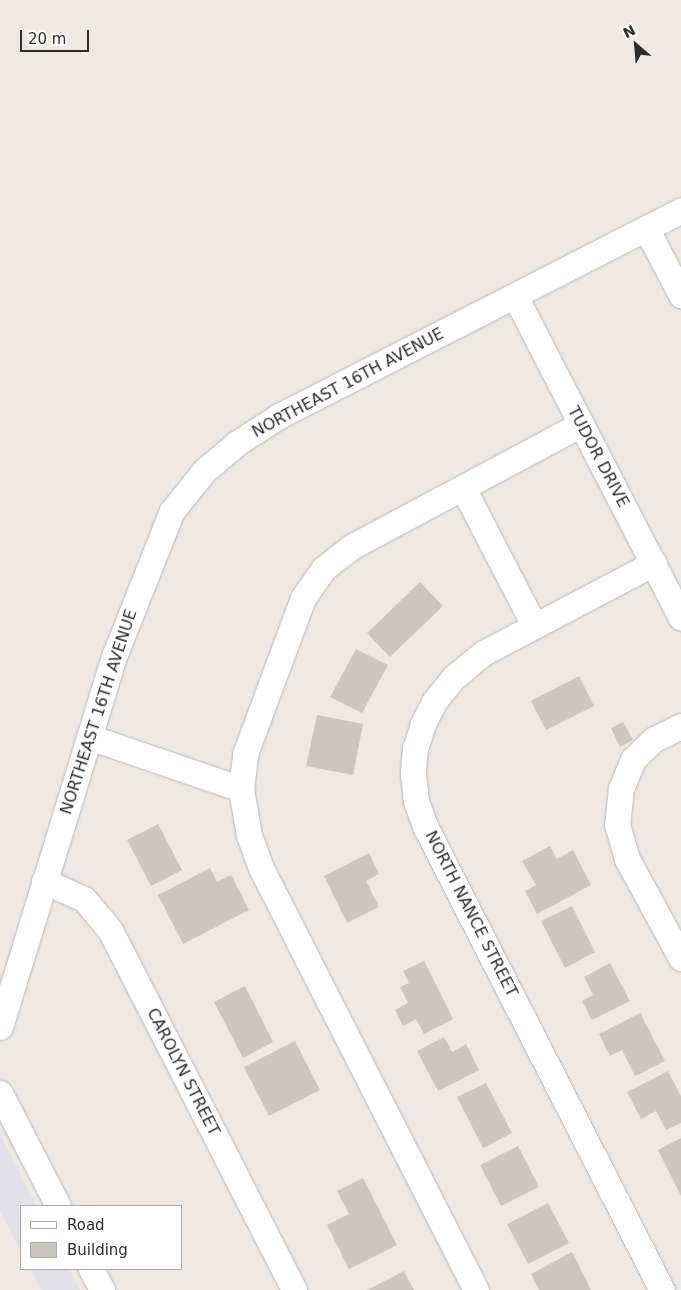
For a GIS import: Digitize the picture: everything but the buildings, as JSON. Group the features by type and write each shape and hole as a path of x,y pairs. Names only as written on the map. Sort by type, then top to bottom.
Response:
{"street":[{"name":"NORTHEAST 16TH AVENUE","path":"0,1027 115,654 172,511 204,471 237,443 279,416 681,210"},
{"path":"646,228 681,295"},
{"name":"TUDOR DRIVE","path":"515,296 681,618"},
{"path":"476,1290 261,868 249,835 241,789 245,754 262,703 303,598 324,569 351,547 581,424"},
{"path":"463,488 534,625"},
{"name":"NORTH NANCE STREET","path":"654,564 483,653 454,677 434,702 415,748 416,800 426,828 662,1290"},
{"path":"681,726 654,739 633,759 621,788 617,824 627,859 681,958"},
{"path":"89,737 241,789"},
{"name":"CAROLYN STREET","path":"44,881 84,899 110,930 294,1290"},
{"path":"0,1093 57,1205"},
{"path":"92,1270 102,1290"}],"shaded area":[{"path":"0,1133 36,1205 20,1205 20,1250 0,1211"},
{"path":"31,1270 70,1270 80,1290 41,1290"}]}
